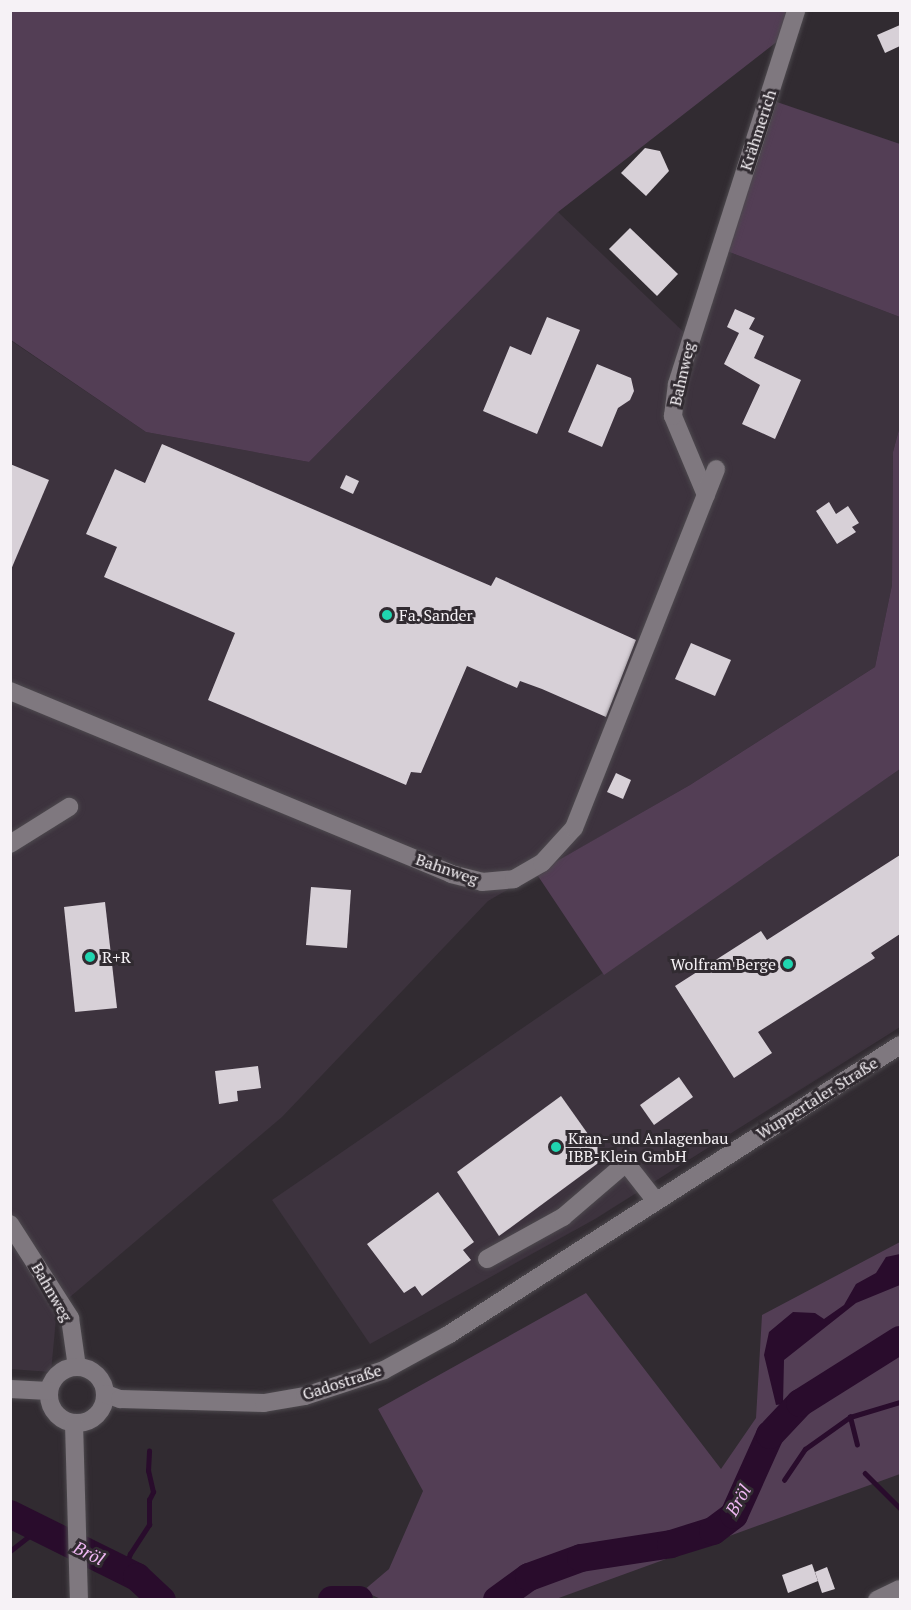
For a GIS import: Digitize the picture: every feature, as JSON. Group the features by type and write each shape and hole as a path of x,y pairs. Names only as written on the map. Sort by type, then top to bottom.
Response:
{"street":[{"name":"Krähmerich","path":"718,250 796,10"},
{"name":"Bahnweg","path":"706,495 672,416 687,345 718,250"},
{"name":"Bahnweg","path":"10,691 451,874 482,882 514,879 542,863 574,828 716,470"},
{"path":"10,844 69,807"},
{"name":"Wuppertaler Straße","path":"551,1267 900,1045"},
{"path":"487,1259 563,1216 626,1163 655,1200"},
{"name":"Bahnweg","path":"10,1224 70,1318 77,1367"},
{"name":"Gadostraße","path":"106,1394 120,1399 233,1404 305,1396 393,1365 448,1335 551,1267"},
{"path":"77,1367 100,1378 106,1394 96,1416 74,1423 57,1416 49,1391 56,1377 77,1367"},
{"path":"10,1389 49,1391"},
{"path":"74,1423 73,1497 79,1599"},
{"path":"877,1599 900,1589"}],"shaded area":[{"path":"10,11 786,11 783,37 558,212 309,462 146,432 11,340"},
{"path":"774,101 900,144 900,317 724,250"},
{"path":"558,212 692,340 724,250 900,317 900,426 893,452 892,585 875,667 690,785 488,901 282,1117 57,1308 51,1372 10,1369 10,340 146,432 309,462"},
{"path":"900,426 900,769 604,975 536,873 690,785 875,667 892,585 893,452"},
{"path":"900,769 900,1027 595,1219 370,1344 272,1200"},
{"path":"900,1242 900,1474 556,1599 383,1600 363,1591 389,1569 423,1491 378,1409 586,1293 721,1469 756,1418 762,1315"},
{"path":"900,1254 900,1285 856,1303 784,1360 783,1404 776,1405 764,1355 769,1332 793,1312 815,1313 824,1319 844,1305 856,1284 876,1273 886,1257"}],"building":[{"path":"900,25 900,46 885,53 877,35"},
{"path":"645,148 660,151 669,171 646,196 621,173"},
{"path":"630,228 678,274 657,296 609,249"},
{"path":"735,309 755,318 749,329 764,336 754,358 801,380 775,439 742,424 760,385 724,364 739,333 727,327"},
{"path":"547,317 580,330 537,434 483,411 510,346 531,355"},
{"path":"597,364 631,378 634,391 630,400 618,408 602,447 568,432"},
{"name":"Fa. Sander","path":"162,444 491,586 496,577 636,640 606,717 542,689 520,681 517,688 467,666 421,773 411,772 406,785 208,700 235,633 104,577 117,547 86,534 115,469 145,483"},
{"path":"10,464 49,480 10,572"},
{"path":"346,475 359,481 353,494 340,488"},
{"path":"829,502 836,514 848,506 859,523 852,527 856,532 837,544 816,511"},
{"path":"691,643 731,660 715,696 675,679"},
{"path":"616,773 631,780 623,799 607,792"},
{"name":"Wolfram Berge","path":"900,855 900,934 871,953 875,958 758,1032 772,1053 734,1078 675,986 761,931 767,940"},
{"path":"311,887 351,890 347,948 306,945"},
{"name":"R+R","path":"105,902 117,1008 75,1012 64,907"},
{"path":"258,1066 261,1088 237,1091 238,1101 219,1104 215,1071"},
{"path":"679,1077 693,1097 654,1125 640,1105"},
{"path":"561,1096 605,1158 499,1236 457,1172"},
{"path":"438,1192 474,1242 463,1250 471,1260 422,1296 415,1286 404,1293 367,1244"},
{"path":"812,1564 818,1581 788,1593 782,1575"},
{"path":"827,1567 835,1589 822,1593 815,1572"}],"waterway":[{"name":"Bröl","path":"497,1600 529,1577 581,1558 671,1544 713,1531 734,1515 770,1435 800,1403 900,1340"},
{"path":"857,1445 850,1417 900,1402"},
{"path":"784,1480 805,1449 850,1417"},
{"path":"124,1572 130,1554 149,1525 149,1500 153,1492 148,1471 149,1451"},
{"path":"865,1473 900,1508"},
{"name":"Bröl","path":"10,1514 137,1577 162,1600"},
{"path":"10,1551 37,1530"},
{"name":"Bröl","path":"332,1600 359,1600"}],"place":[{"name":"Fa. Sander","path":"387,615"},
{"name":"R+R","path":"90,957"},
{"name":"Wolfram Berge","path":"788,964"},
{"name":"Kran- und Anlagenbau IBB-Klein GmbH","path":"556,1147"}]}
